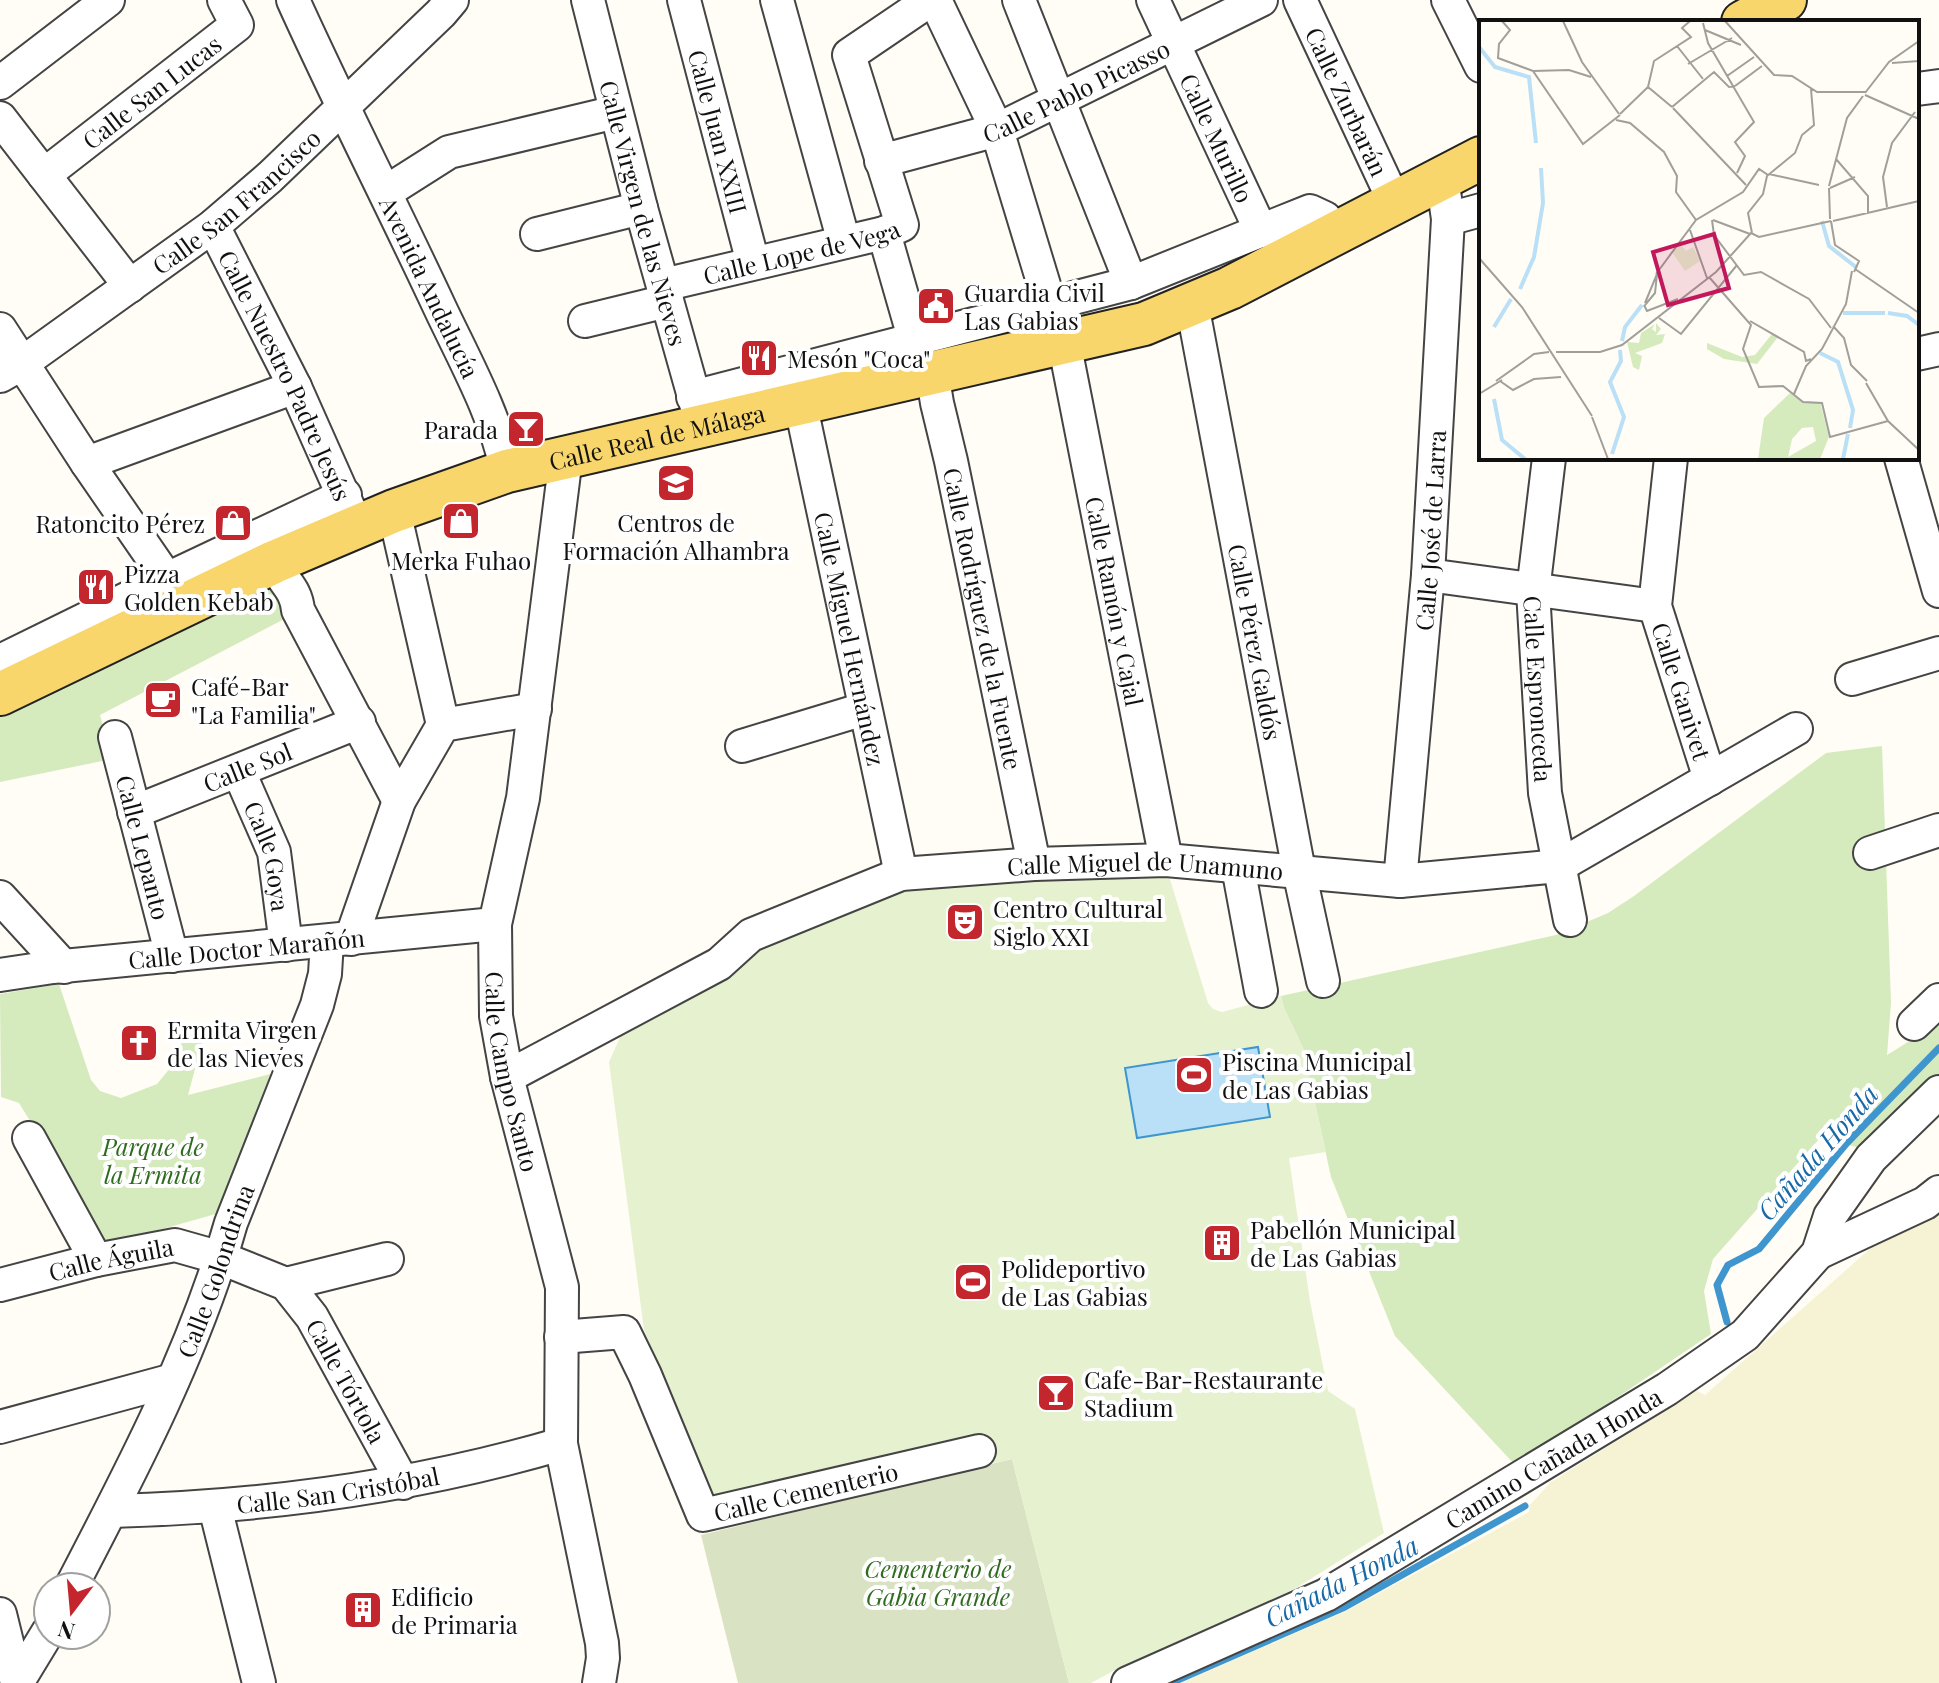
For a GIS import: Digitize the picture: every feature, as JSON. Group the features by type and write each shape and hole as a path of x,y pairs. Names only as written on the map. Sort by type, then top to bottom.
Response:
{"main road":[{"name":"Calle Real de Málaga","path":"0,694 274,562 366,511 566,457 698,412 800,402 924,357 1057,323 1144,324 1230,288 1479,159"}],"street":[{"path":"0,83 108,0"},
{"name":"Calle San Lucas","path":"44,175 237,25 224,0"},
{"name":"Avenida Andalucía","path":"293,0 342,109 386,192 482,398 502,446 507,471"},
{"name":"Calle Virgen de las Nieves","path":"588,0 641,208 698,412"},
{"name":"Calle Juan XXIII","path":"684,0 753,263"},
{"path":"777,0 844,242"},
{"name":"Calle Lope de Vega","path":"665,293 753,263 884,233 902,225 849,55 932,0"},
{"name":"Calle Ramón y Cajal","path":"932,0 997,130 1057,323 1166,860"},
{"path":"1019,0 1131,283"},
{"name":"Calle Murillo","path":"1153,0 1261,231"},
{"name":"Calle Pablo Picasso","path":"881,161 997,130 1261,0"},
{"name":"Calle Zurbarán","path":"1300,0 1395,203"},
{"path":"1448,0 1479,62"},
{"name":"Calle San Francisco","path":"11,370 213,226 342,109 443,4"},
{"path":"1919,89 1939,86"},
{"path":"386,192 449,152 616,112"},
{"path":"0,118 130,286"},
{"name":"Calle José de Larra","path":"1400,881 1428,575 1448,219 1442,178"},
{"path":"537,234 641,208"},
{"name":"Calle Real de Málaga","path":"1057,323 1131,283 1310,211 1325,218 1331,235"},
{"path":"1448,219 1479,211"},
{"name":"Calle Nuestro Padre Jesús","path":"213,226 295,387 366,511 443,725"},
{"path":"884,233 924,357"},
{"path":"585,321 665,293"},
{"name":"Calle Pérez Galdós","path":"1192,304 1299,871 1323,981"},
{"path":"0,329 11,370 87,463 167,579"},
{"path":"1919,354 1939,349"},
{"name":"Calle Real de Málaga","path":"698,412 924,357"},
{"name":"Calle Rodríguez de la Fuente","path":"924,357 951,461 1034,864"},
{"path":"87,463 295,387"},
{"name":"Calle Miguel Hernández","path":"800,402 901,874"},
{"name":"Calle Campo Santo","path":"566,457 523,798 495,924 496,1016 507,1077 562,1287 561,1444 602,1643 599,1683"},
{"name":"Calle Espronceda","path":"1549,460 1533,591 1545,793 1570,920"},
{"name":"Calle Ganivet","path":"1671,460 1655,606 1710,779"},
{"path":"1902,460 1939,591"},
{"name":"Calle Real de Málaga","path":"0,661 167,579 366,511"},
{"path":"274,562 280,576 297,596 298,610 399,801"},
{"path":"1428,575 1655,606"},
{"path":"1852,679 1939,653"},
{"path":"443,725 535,709"},
{"path":"742,746 864,709"},
{"name":"Calle Sol","path":"134,812 359,722"},
{"name":"Calle Golondrina","path":"79,1571 173,1380 339,940 399,801 443,725"},
{"name":"Calle Miguel de Unamuno","path":"507,1077 719,964 751,935 901,874 1034,864 1166,860 1400,881 1559,866 1796,729"},
{"name":"Calle Lepanto","path":"115,737 172,956"},
{"name":"Calle Goya","path":"239,772 274,852 286,945"},
{"path":"1870,853 1939,830"},
{"path":"1238,867 1261,991"},
{"path":"0,897 64,967"},
{"name":"Calle Doctor Marañón","path":"0,975 495,924"},
{"path":"1914,1024 1939,1000"},
{"path":"1818,1253 1830,1216 1871,1158 1939,1092"},
{"path":"29,1138 96,1260"},
{"path":"1818,1253 1925,1203 1939,1192"},
{"name":"Calle Águila","path":"0,1285 96,1260 175,1245 221,1258"},
{"name":"Camino Cañada Honda","path":"1128,1683 1187,1654 1326,1595 1667,1389 1745,1335 1818,1253"},
{"name":"Calle Tórtola","path":"221,1258 286,1284 312,1317 403,1483"},
{"path":"286,1284 387,1259"},
{"name":"Calle Cementerio","path":"561,1337 624,1332 703,1515 979,1451"},
{"path":"0,1427 173,1380"},
{"name":"Calle San Cristóbal","path":"111,1511 215,1507 403,1483 561,1444"},
{"path":"215,1507 259,1683"},
{"path":"0,1614 17,1683"},
{"path":"17,1683 36,1651"}],"shaded area":[{"path":"1939,1212 1939,1683 1181,1683 1346,1611 1529,1512 1529,1506 1551,1482 1697,1391 1705,1395 1872,1247"}],"green space":[{"path":"272,582 292,615 100,715 112,759 0,782 0,714"},
{"path":"1882,746 1891,1003 1887,1055 1908,1042 1939,1011 1939,1085 1865,1150 1846,1144 1836,1120 1713,1259 1704,1291 1711,1334 1516,1466 1395,1336 1331,1177 1303,1048 1281,996 1556,935 1608,913 1634,896 1826,753"},
{"name":"Polideportivo de Las Gabias","path":"1168,873 1208,1003 1222,1012 1281,996 1303,1048 1326,1152 1289,1158 1310,1301 1328,1391 1355,1409 1384,1533 1296,1588 1091,1683 1069,1683 1012,1459 982,1466 974,1434 714,1498 644,1330 609,1062 622,1033 757,947 851,912 906,886"},
{"name":"Parque de la Ermita","path":"59,984 91,1080 100,1091 121,1098 157,1084 171,1067 178,1045 205,1032 188,1095 282,1071 219,1213 106,1245 19,1103 1,1097 0,994"},
{"name":"Cementerio de Gabia Grande","path":"1012,1459 1069,1683 738,1683 701,1535"}],"water":[{"path":"1258,1047 1270,1117 1137,1138 1125,1068"}],"waterway":[{"name":"Cañada Honda","path":"1727,1322 1717,1285 1728,1265 1759,1249 1846,1144 1939,1048"},
{"name":"Cañada Honda","path":"1171,1683 1345,1607 1525,1506"}],"place":[{"name":"Guardia Civil Las Gabias","path":"936,306"},
{"name":"Mesón \"Coca\"","path":"759,358"},
{"name":"Parada","path":"526,429"},
{"name":"Centros de Formación Alhambra","path":"676,483"},
{"name":"Merka Fuhao","path":"461,521"},
{"name":"Ratoncito Pérez","path":"233,523"},
{"name":"Pizza Golden Kebab","path":"96,587"},
{"name":"Café-Bar \"La Familia\"","path":"163,700"},
{"name":"Centro Cultural Siglo XXI","path":"965,922"},
{"name":"Ermita Virgen de las Nieves","path":"139,1043"},
{"name":"Piscina Municipal de Las Gabias","path":"1194,1075"},
{"name":"Pabellón Municipal de Las Gabias","path":"1222,1243"},
{"name":"Polideportivo de Las Gabias","path":"973,1282"},
{"name":"Cafe-Bar-Restaurante Stadium","path":"1056,1393"},
{"name":"Edificio de Primaria","path":"363,1610"}]}
